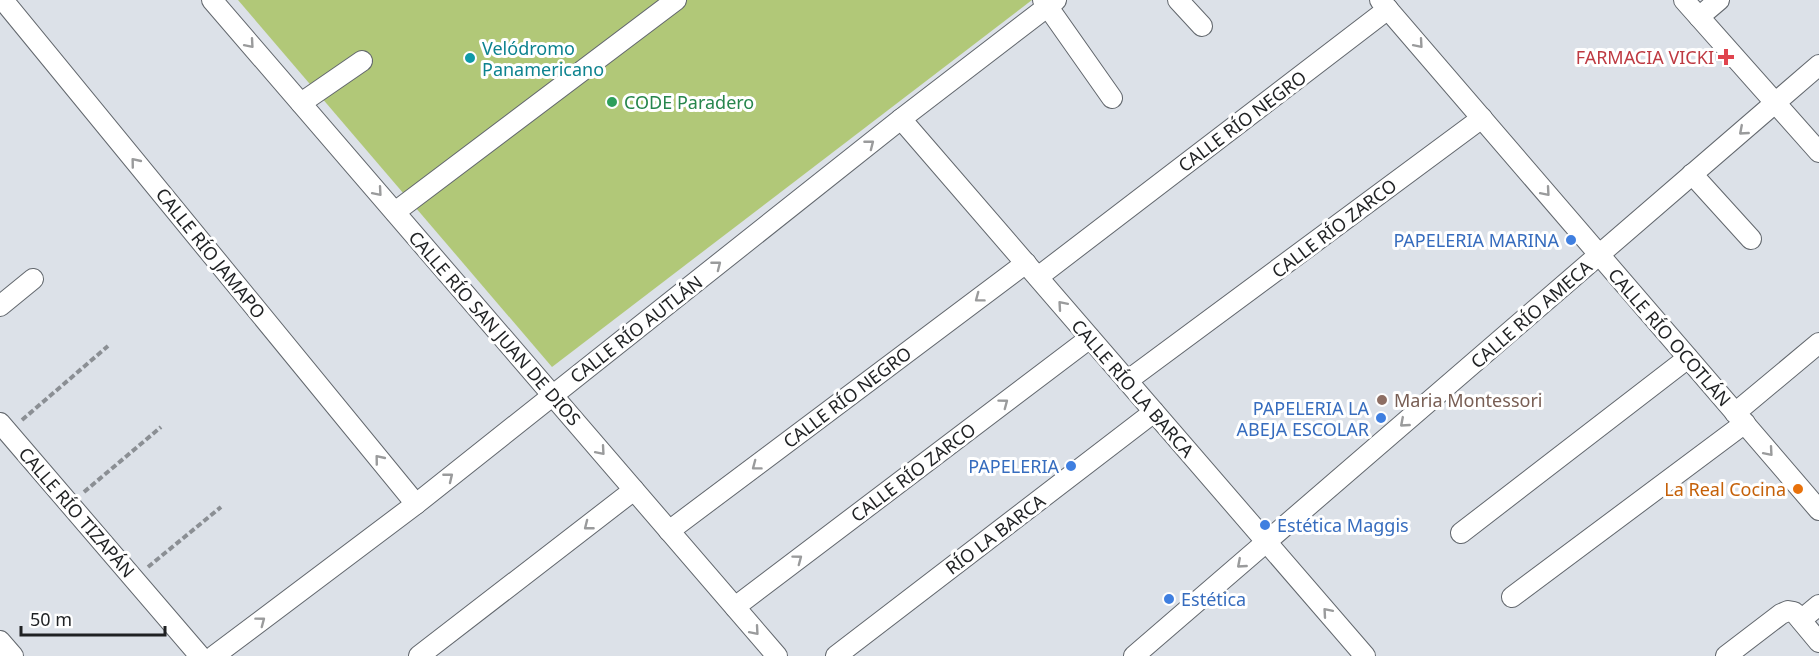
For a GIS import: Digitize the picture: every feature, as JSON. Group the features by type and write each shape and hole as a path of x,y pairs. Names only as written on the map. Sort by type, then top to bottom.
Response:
{"street":[{"name":"CALLE RÍO SAN JUAN DE DIOS","path":"212,0 777,656"},
{"path":"395,212 676,0"},
{"path":"1178,0 1202,26"},
{"path":"1684,0 1819,152"},
{"path":"1699,17 1719,0"},
{"name":"CALLE RÍO JAMAPO","path":"4,2 416,504"},
{"path":"1049,2 1112,98"},
{"name":"CALLE RÍO AUTLÁN","path":"214,656 416,504 1049,2"},
{"name":"CALLE RÍO OCOTLÁN","path":"1384,5 1819,510"},
{"name":"CALLE RÍO NEGRO","path":"669,531 1032,270 1384,5"},
{"path":"301,103 362,61"},
{"name":"CALLE RÍO AMECA","path":"1134,656 1819,66"},
{"name":"CALLE RÍO ZARCO","path":"1128,381 1482,118"},
{"name":"CALLE RÍO LA BARCA","path":"901,119 1365,656"},
{"path":"1692,174 1750,239"},
{"path":"0,306 33,279"},
{"name":"CALLE RÍO ZARCO","path":"735,607 1090,338"},
{"path":"1512,597 1740,418 1819,343"},
{"path":"1461,533 1688,358"},
{"name":"RÍO LA BARCA","path":"836,656 1154,412"},
{"name":"CALLE RÍO TIZAPÁN","path":"4,428 200,656"},
{"path":"419,656 634,490"},
{"path":"1801,620 1819,605"},
{"path":"1726,656 1788,611 1794,612 1819,642"},
{"path":"0,641 13,656"}],"path":[{"path":"4,428 108,346"},
{"path":"70,504 161,428"},
{"path":"134,579 221,507"}],"green space":[{"name":"CODE Paradero","path":"238,0 1032,0 552,367"}],"place":[{"name":"FARMACIA VICKI","path":"1726,57"},
{"name":"Velódromo Panamericano","path":"470,58"},
{"name":"CODE Paradero","path":"612,102"},
{"name":"PAPELERIA MARINA","path":"1571,240"},
{"name":"Maria Montessori","path":"1382,400"},
{"name":"PAPELERIA LA ABEJA ESCOLAR","path":"1381,418"},
{"name":"PAPELERIA","path":"1071,466"},
{"name":"La Real Cocina","path":"1798,489"},
{"name":"Estética Maggis","path":"1265,525"},
{"name":"Estética","path":"1169,599"}]}
